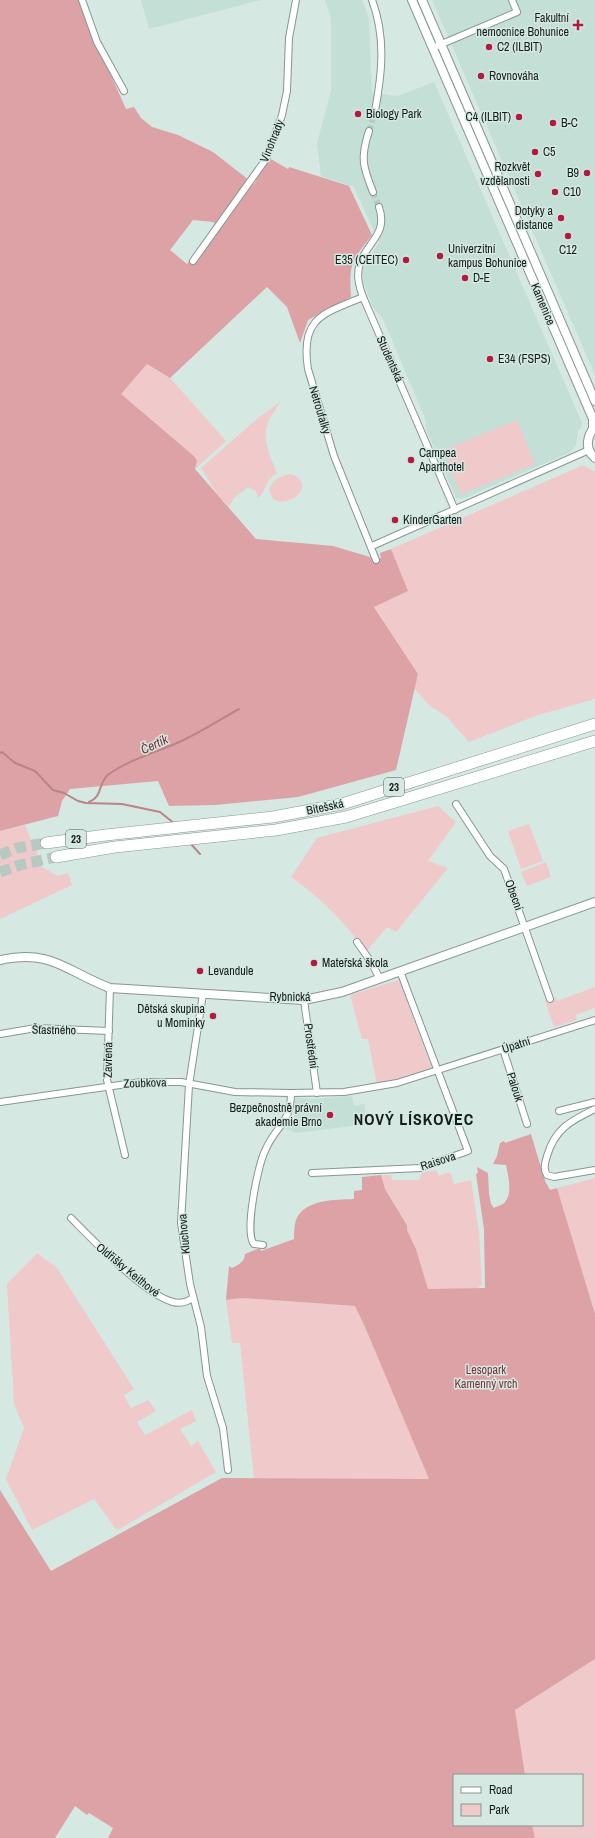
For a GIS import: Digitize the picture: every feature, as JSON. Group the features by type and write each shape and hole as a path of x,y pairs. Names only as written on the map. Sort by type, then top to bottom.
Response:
{"highway":[{"name":"Bítešská","path":"46,843 273,817 342,804 595,724"},
{"name":"Bítešská","path":"56,857 115,847 198,840 276,830 346,817 595,741"},
{"path":"562,751 595,745"}],"street":[{"path":"82,0 98,42 124,91"},
{"name":"Vinohrady","path":"194,261 266,159 282,115 286,97 289,38 296,0"},
{"path":"372,0 379,31 382,59 375,112"},
{"name":"Kamenice","path":"412,0 593,419 594,427 587,441 589,450"},
{"name":"Kamenice","path":"422,0 595,401"},
{"path":"432,48 517,12 512,0"},
{"path":"369,131 364,144 363,160 374,192"},
{"name":"Studentská","path":"379,207 382,220 381,228 360,264 358,280 363,297 455,510"},
{"name":"Netroufalky","path":"363,297 319,318 309,330 306,355 308,369 334,456 372,546 376,560"},
{"path":"372,546 589,450 595,458"},
{"name":"Obecní","path":"456,804 490,856 504,869 550,999"},
{"name":"Rybnická","path":"0,960 18,956 35,956 55,961 93,982 110,988 304,1000 342,992 595,902"},
{"path":"357,942 372,962 380,979"},
{"name":"Raisova","path":"312,1173 420,1168 468,1151 400,972"},
{"name":"Zavřená","path":"110,988 108,1085 125,1155"},
{"name":"Kluchova","path":"203,994 189,1085 181,1223 193,1298 201,1327 207,1376 223,1428 228,1470"},
{"name":"Prostřední","path":"304,1000 317,1093"},
{"name":"Úpatní","path":"438,1070 595,1020"},
{"name":"Šťastného","path":"0,1034 36,1028 109,1031"},
{"name":"Palouk","path":"503,1049 527,1124"},
{"name":"Zoubkova","path":"0,1102 108,1085 158,1081 181,1082 189,1085 235,1092 344,1092 384,1087 438,1070"},
{"path":"263,1245 254,1244 251,1238 252,1210 259,1168 264,1151 271,1138 288,1117 291,1093"},
{"path":"559,1112 595,1102"},
{"path":"595,1109 573,1120 559,1131 549,1149 544,1169 547,1175 554,1177 595,1170"},
{"name":"Oldřišky Keithové","path":"71,1218 102,1249 139,1281 164,1299 181,1303 193,1298"}],"shaded area":[{"path":"141,0 261,0 149,29"},
{"name":"Univerzitní kampus Bohunice","path":"325,0 362,0 369,19 372,93 398,96 434,82 582,423 581,428 578,431 576,445 571,452 462,499 456,498 426,429 425,418 383,319 373,307 364,284 362,271 379,242 354,187 321,176 317,143 331,92 331,18"},
{"name":"Univerzitní kampus Bohunice","path":"432,0 595,0 595,375 447,34"},
{"name":"Bezpečnostně právní akademie Brno","path":"352,1096 354,1106 364,1104 367,1124 296,1133 282,1127 289,1119 294,1117 294,1113 296,1112 294,1100 297,1098 314,1099"}],"green space":[{"path":"0,0 80,0 96,42 126,109 134,107 141,118 152,127 178,135 213,152 254,184 269,158 288,169 289,167 349,186 372,235 353,263 350,277 351,297 308,320 300,343 287,307 267,287 170,378 147,364 121,394 195,457 197,461 195,469 256,539 333,546 370,557 373,562 381,558 380,553 391,549 408,591 374,607 418,674 396,770 298,797 215,805 169,806 158,781 70,789 62,801 58,816 0,831","holes":["193,220 213,222 217,225 187,264 170,250"]},
{"path":"147,364 170,378 226,441 195,469 197,462 195,457 120,394"},
{"path":"280,402 270,418 266,432 267,446 277,473 269,480 258,498 256,491 248,487 234,498 229,507 217,494 201,468 258,418"},
{"path":"517,420 535,464 461,494 443,450"},
{"path":"581,466 585,466 595,472 595,699 538,715 469,742 446,716 430,706 414,688 418,674 374,606 396,597 394,557 391,549"},
{"path":"291,474 298,478 302,483 302,488 299,494 287,501 273,499 269,490 272,483 280,477"},
{"path":"438,806 456,822 428,861 448,868 396,932 387,927 366,952 332,911 291,877 317,838"},
{"path":"529,824 543,861 521,869 508,831"},
{"path":"25,825 31,840 34,839 40,866 58,876 68,873 72,885 0,919 0,831"},
{"path":"546,862 551,877 527,886 521,872"},
{"path":"399,980 432,1068 377,1085 368,1039 362,1039 350,995"},
{"path":"595,987 595,1008 575,1015 577,1020 554,1027 545,1001 555,997 557,1001"},
{"name":"Lesopark Kamenný vrch","path":"531,1134 545,1181 550,1190 557,1188 595,1314 595,1659 515,1710 525,1774 453,1774 453,1826 532,1826 535,1838 108,1838 113,1828 89,1813 87,1815 75,1806 55,1838 0,1838 0,1490 51,1571 222,1478 429,1479 355,1306 242,1298 226,1300 229,1266 232,1268 243,1261 245,1254 260,1248 261,1251 294,1239 294,1227 296,1220 300,1213 306,1208 321,1202 354,1199 354,1191 362,1190 362,1177 381,1175 385,1189 407,1225 407,1230 416,1249 428,1289 485,1288 484,1229 476,1174 478,1173 477,1167 488,1173 491,1204 494,1208 503,1204 509,1194 509,1179 506,1165 493,1164 497,1156 500,1143 504,1141 505,1143"},
{"path":"436,1170 439,1176 450,1172 454,1184 471,1180 479,1232 482,1284 477,1289 428,1289 416,1249 407,1230 407,1224 385,1189 381,1175 391,1175 392,1180 419,1180 422,1173"},
{"path":"595,1178 595,1314 557,1188"},
{"path":"37,1253 57,1268 134,1389 124,1395 131,1408 148,1400 156,1411 137,1422 145,1435 192,1410 196,1421 180,1429 191,1446 198,1441 216,1472 118,1530 94,1499 32,1530 6,1479 24,1428 14,1404 7,1284"},
{"path":"242,1298 355,1306 430,1479 254,1479 240,1343 232,1343 226,1300"},
{"path":"595,1659 595,1838 535,1838 532,1826 583,1826 583,1774 525,1774 515,1710"}],"waterway":[{"name":"Čertík","path":"89,802 99,793 106,777 117,769 185,739 239,709"},
{"name":"Čertík","path":"0,753 2,752 15,763 35,771 53,790 64,793 78,801 86,803 122,804 160,812 175,824"},
{"name":"Čertík","path":"190,843 200,854"}],"tunnel":[{"path":"369,131 375,111"},
{"path":"373,192 379,207"},
{"path":"0,855 17,848 46,843"},
{"path":"0,872 20,865 56,857"}],"place":[{"name":"Fakultní nemocnice Bohunice","path":"578,25"},
{"name":"C2 (ILBIT)","path":"489,47"},
{"name":"Rovnováha","path":"481,76"},
{"name":"Biology Park","path":"358,114"},
{"name":"C4 (ILBIT)","path":"519,117"},
{"name":"B-C","path":"553,123"},
{"name":"C5","path":"535,152"},
{"name":"B9","path":"587,173"},
{"name":"Rozkvět vzdělanosti","path":"538,174"},
{"name":"C10","path":"555,192"},
{"name":"Dotyky a distance","path":"561,218"},
{"name":"C12","path":"568,236"},
{"name":"Univerzitní kampus Bohunice","path":"440,256"},
{"name":"E35 (CEITEC)","path":"406,260"},
{"name":"D-E","path":"465,278"},
{"name":"E34 (FSPS)","path":"490,359"},
{"name":"Campea Aparthotel","path":"411,460"},
{"name":"KinderGarten","path":"395,520"},
{"name":"Mateřská škola","path":"314,963"},
{"name":"Levandule","path":"200,971"},
{"name":"Dětská skupina u Mominky","path":"213,1016"},
{"name":"Bezpečnostně právní akademie Brno","path":"330,1115"}],"district":[{"name":"NOVÝ LÍSKOVEC","path":"414,1119"}]}
